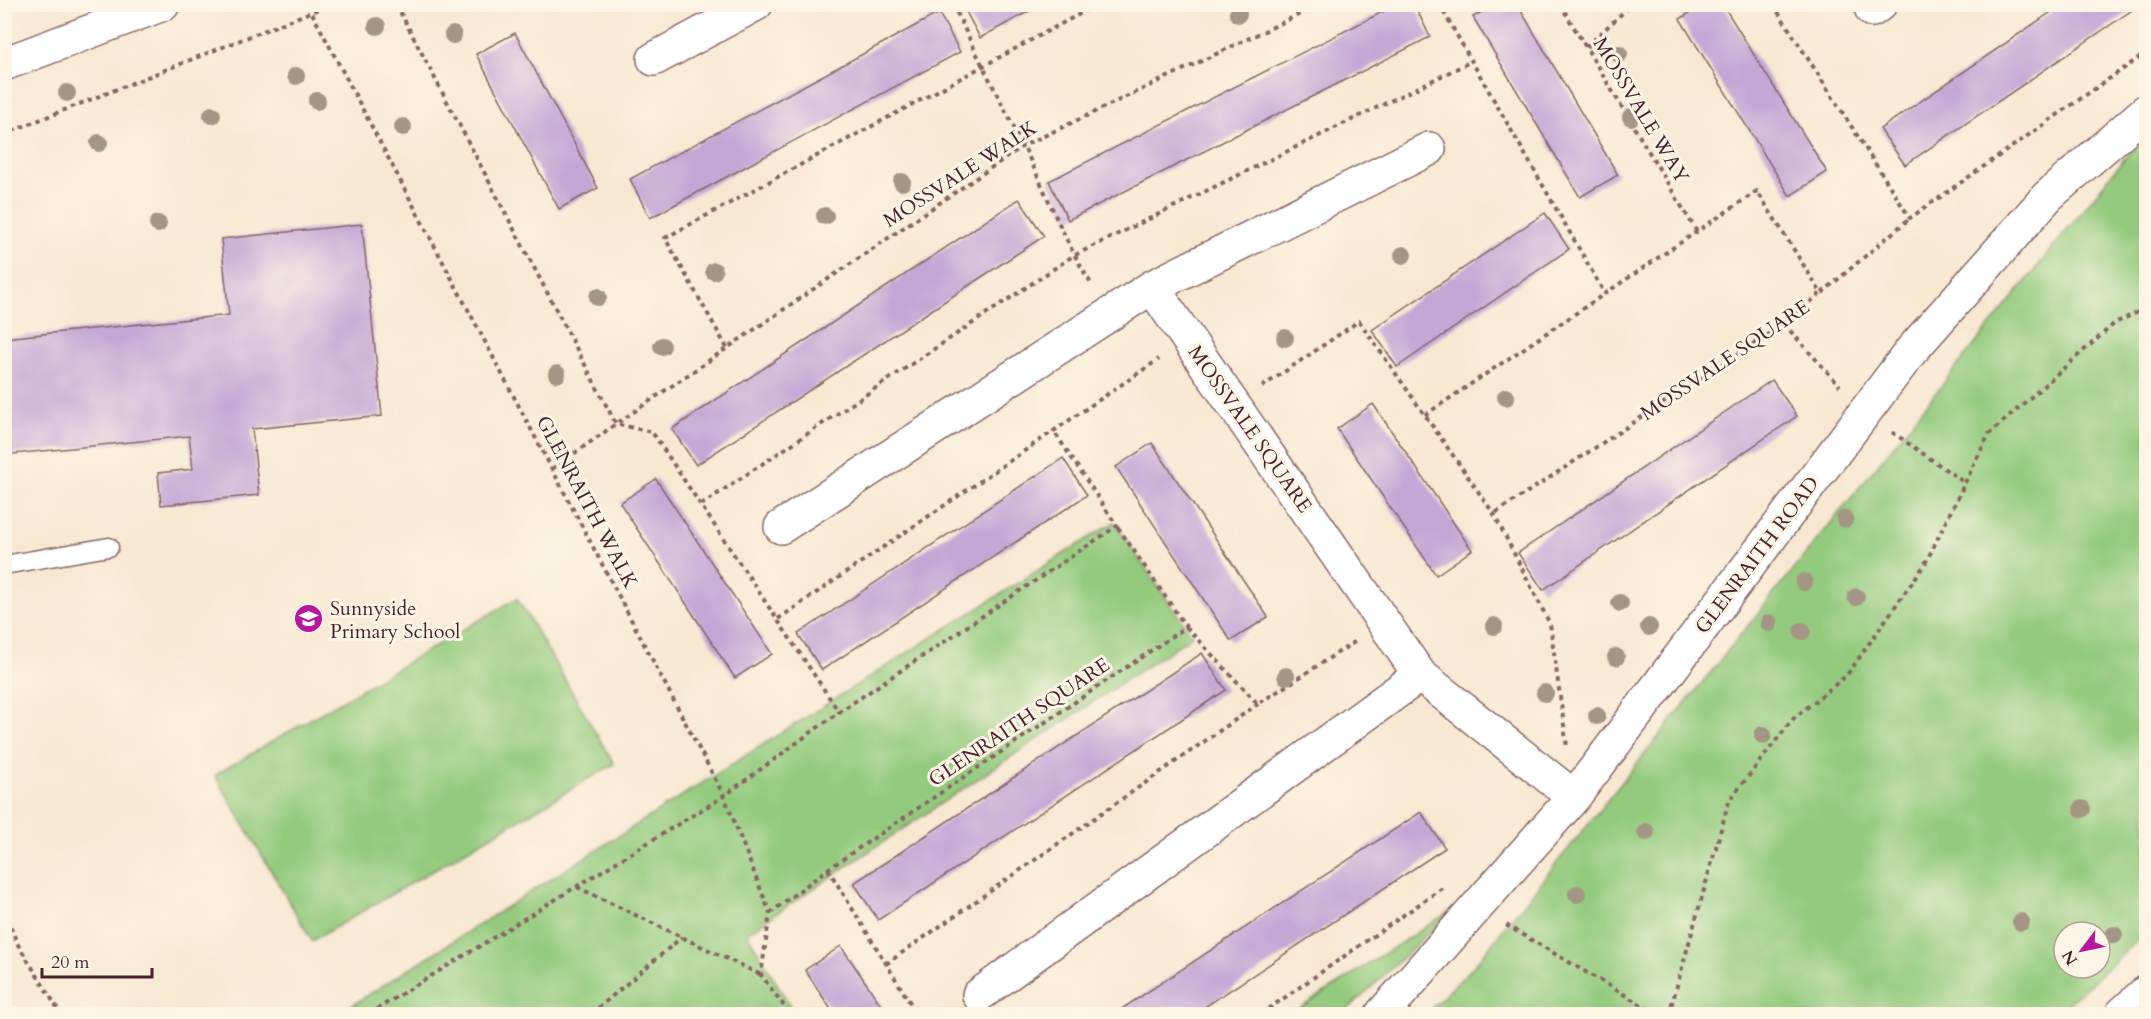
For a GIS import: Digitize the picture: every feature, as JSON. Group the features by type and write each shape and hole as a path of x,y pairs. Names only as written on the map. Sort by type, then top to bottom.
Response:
{"street":[{"path":"4,64 163,4"},
{"path":"654,59 756,4"},
{"name":"GLENRAITH ROAD","path":"1382,1014 1574,796 1911,351 2048,196 2146,111"},
{"path":"782,527 1152,287 1429,148"},
{"name":"MOSSVALE SQUARE","path":"1152,287 1420,675 1574,796"},
{"path":"979,995 1420,675"},
{"path":"2122,1014 2146,992"}],"lane":[{"path":"4,565 109,547"}],"path":[{"path":"4,134 332,4"},
{"path":"396,4 616,424 652,432 839,712"},
{"path":"953,4 982,67 1023,146 1073,256 1111,314"},
{"path":"727,348 665,238 1098,4"},
{"name":"MOSSVALE WALK","path":"552,469 1023,146 1321,4"},
{"path":"1438,4 1605,294"},
{"name":"MOSSVALE WAY","path":"1560,4 1697,232"},
{"path":"1586,47 1632,4"},
{"path":"1773,4 1911,218"},
{"name":"GLENRAITH WALK","path":"312,13 724,796 770,913 761,975"},
{"path":"1821,293 1911,218 2146,53"},
{"path":"701,505 1073,256 1470,62"},
{"name":"MOSSVALE SQUARE","path":"1425,415 1757,192 1821,293 1784,324 1494,513"},
{"path":"1669,1014 1729,801 1793,719 1847,675 1925,564 1989,434 2115,323 2146,308"},
{"path":"1234,406 1359,321 1494,513 1550,624 1574,796"},
{"path":"1784,324 1865,413 1965,483"},
{"path":"778,619 1188,340"},
{"path":"1053,430 1186,627 1258,704"},
{"path":"369,1014 724,796 839,712 1117,526"},
{"path":"886,964 1258,704 1384,623"},
{"name":"GLENRAITH SQUARE","path":"770,913 828,869 1186,627"},
{"path":"828,869 917,1014"},
{"path":"1261,1014 1447,885"},
{"path":"576,887 761,975 790,1014"},
{"path":"1476,908 1657,1014"},
{"path":"4,910 17,943 61,1014"},
{"path":"591,1014 682,937"}],"green space":[{"path":"2146,132 2146,933 2112,964 2112,920 2052,920 2052,980 2094,980 2057,1014 1426,1014 1473,967"},
{"path":"1114,522 1192,636 747,933 795,1014 338,1014"},
{"path":"517,598 614,764 312,941 215,775"},
{"path":"1455,908 1343,1014 1291,1014"}],"building":[{"path":"962,4 1042,4 980,38"},
{"path":"1398,4 1414,4 1430,37 1068,220 1049,181"},
{"path":"1495,4 1517,4 1618,175 1580,197 1473,17"},
{"path":"2063,4 2141,4 1905,165 1880,129"},
{"path":"1702,5 1723,5 1827,172 1790,196 1680,19"},
{"path":"939,13 960,52 650,218 630,179"},
{"path":"515,33 598,188 559,209 476,54"},
{"path":"1019,199 1044,236 696,465 672,429"},
{"path":"1545,213 1569,249 1397,367 1372,330"},
{"path":"362,224 382,416 252,429 259,495 161,505 158,473 193,469 189,436 4,455 4,338 229,315 221,239"},
{"path":"1772,380 1797,416 1543,590 1518,553"},
{"path":"1373,404 1472,550 1436,575 1337,429"},
{"path":"1152,443 1268,617 1231,641 1116,467"},
{"path":"1063,458 1087,495 822,670 798,634"},
{"path":"656,479 772,654 735,678 620,503"},
{"path":"1202,653 1226,690 878,920 854,883"},
{"path":"1421,812 1445,848 1194,1014 1114,1014"},
{"path":"841,946 887,1014 834,1014 805,970"}],"place":[{"name":"Sunnyside Primary School","path":"309,619"}]}
